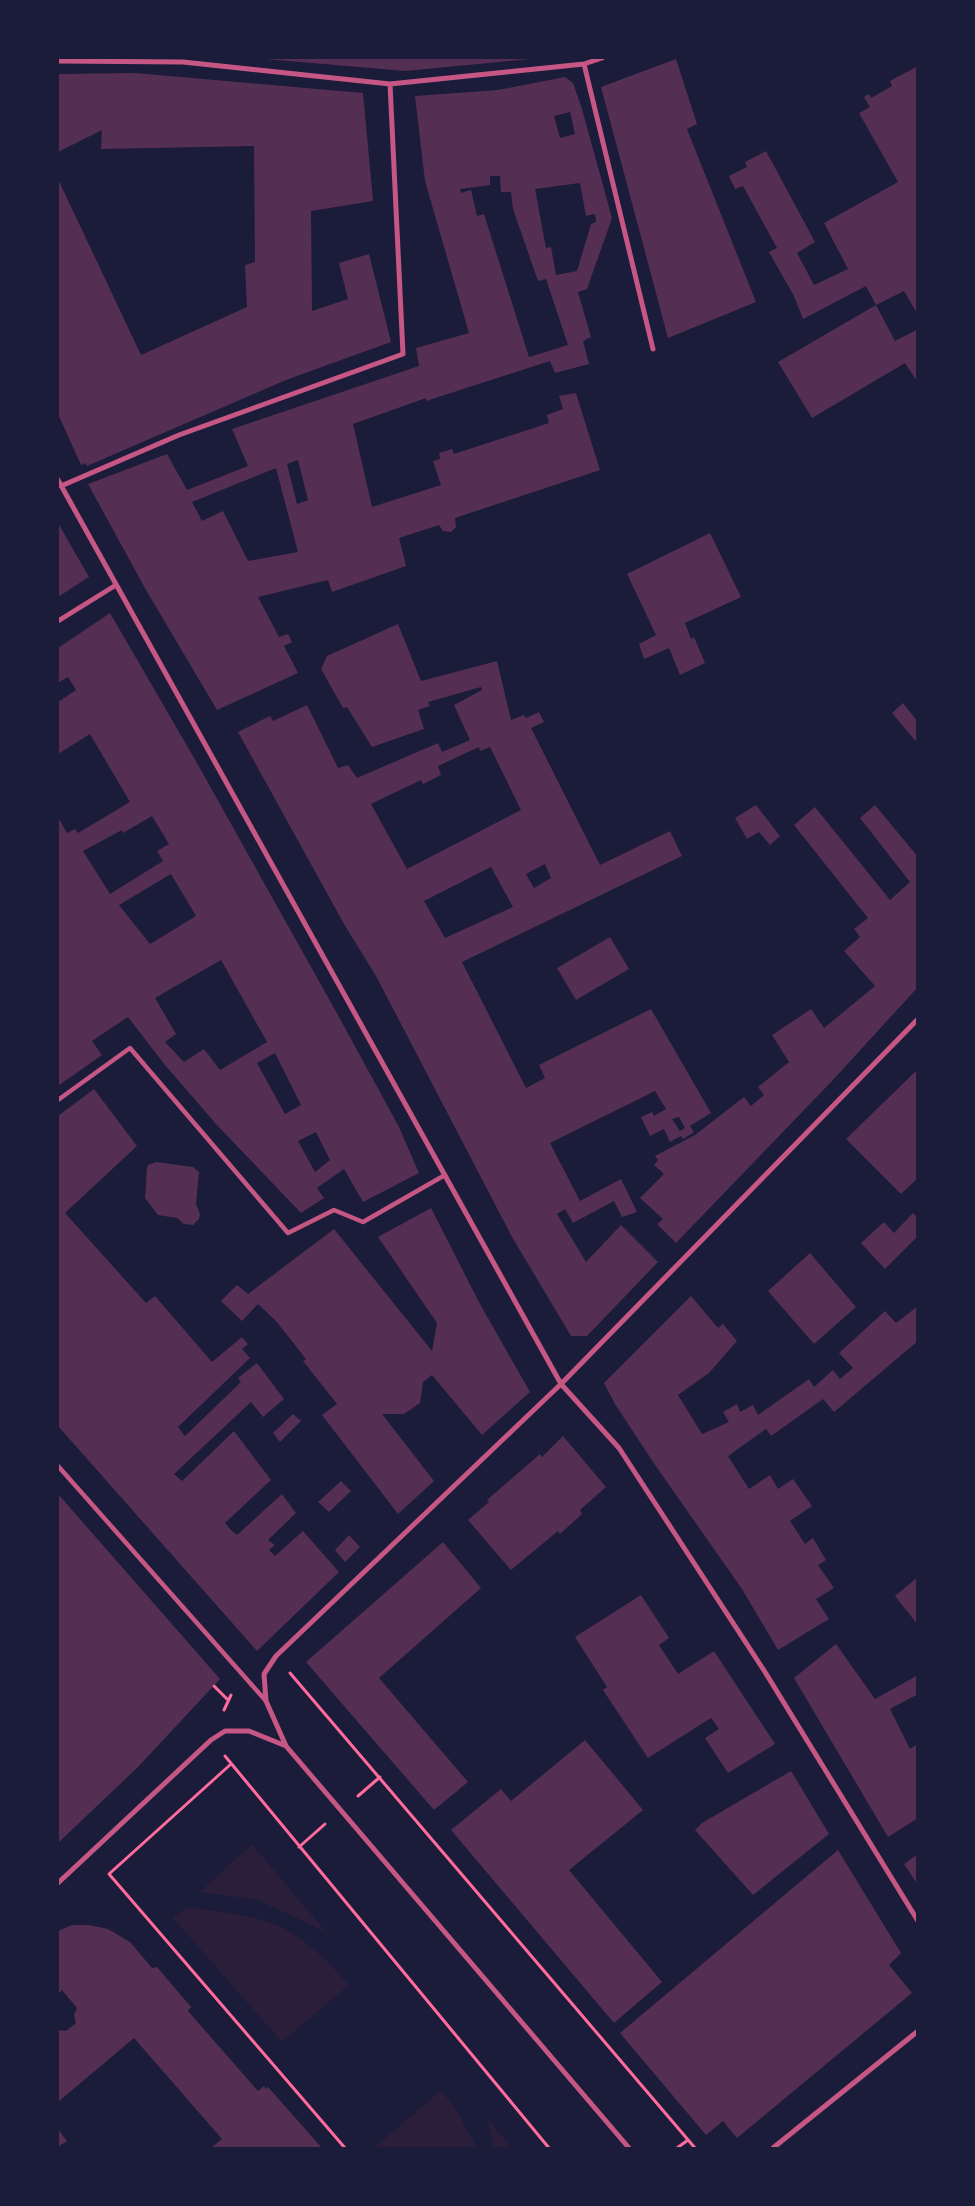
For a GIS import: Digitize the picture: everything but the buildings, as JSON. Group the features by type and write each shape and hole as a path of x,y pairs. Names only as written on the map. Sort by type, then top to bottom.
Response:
{"street":[{"path":"58,61 184,60 390,84 584,64 602,58"},
{"path":"584,64 653,349"},
{"path":"61,486 179,435 404,354 390,84"},
{"path":"58,480 561,1384 619,1448 765,1672 918,1921"},
{"path":"58,620 116,585"},
{"path":"266,1701 264,1674 276,1656 561,1384 918,1019"},
{"path":"58,1100 130,1048 288,1233 334,1210 363,1222 445,1175"},
{"path":"58,1466 266,1701 286,1746 629,2148"},
{"path":"58,1883 211,1740 225,1730 249,1731 286,1746"},
{"path":"773,2148 918,2031"}],"path":[{"path":"276,1656 695,2148"},
{"path":"211,1740 240,1672"},
{"path":"214,1686 228,1700"},
{"path":"345,2148 109,1874 231,1764 549,2148"},
{"path":"678,2148 688,2140"}],"shaded area":[{"path":"252,1844 326,1932 258,1900 200,1892"},
{"path":"187,1907 250,1917 285,1929 319,1954 349,1985 282,2042 173,1918"},
{"path":"441,2090 457,2111 477,2148 374,2148"},
{"path":"487,2118 512,2148 494,2148"}]}
